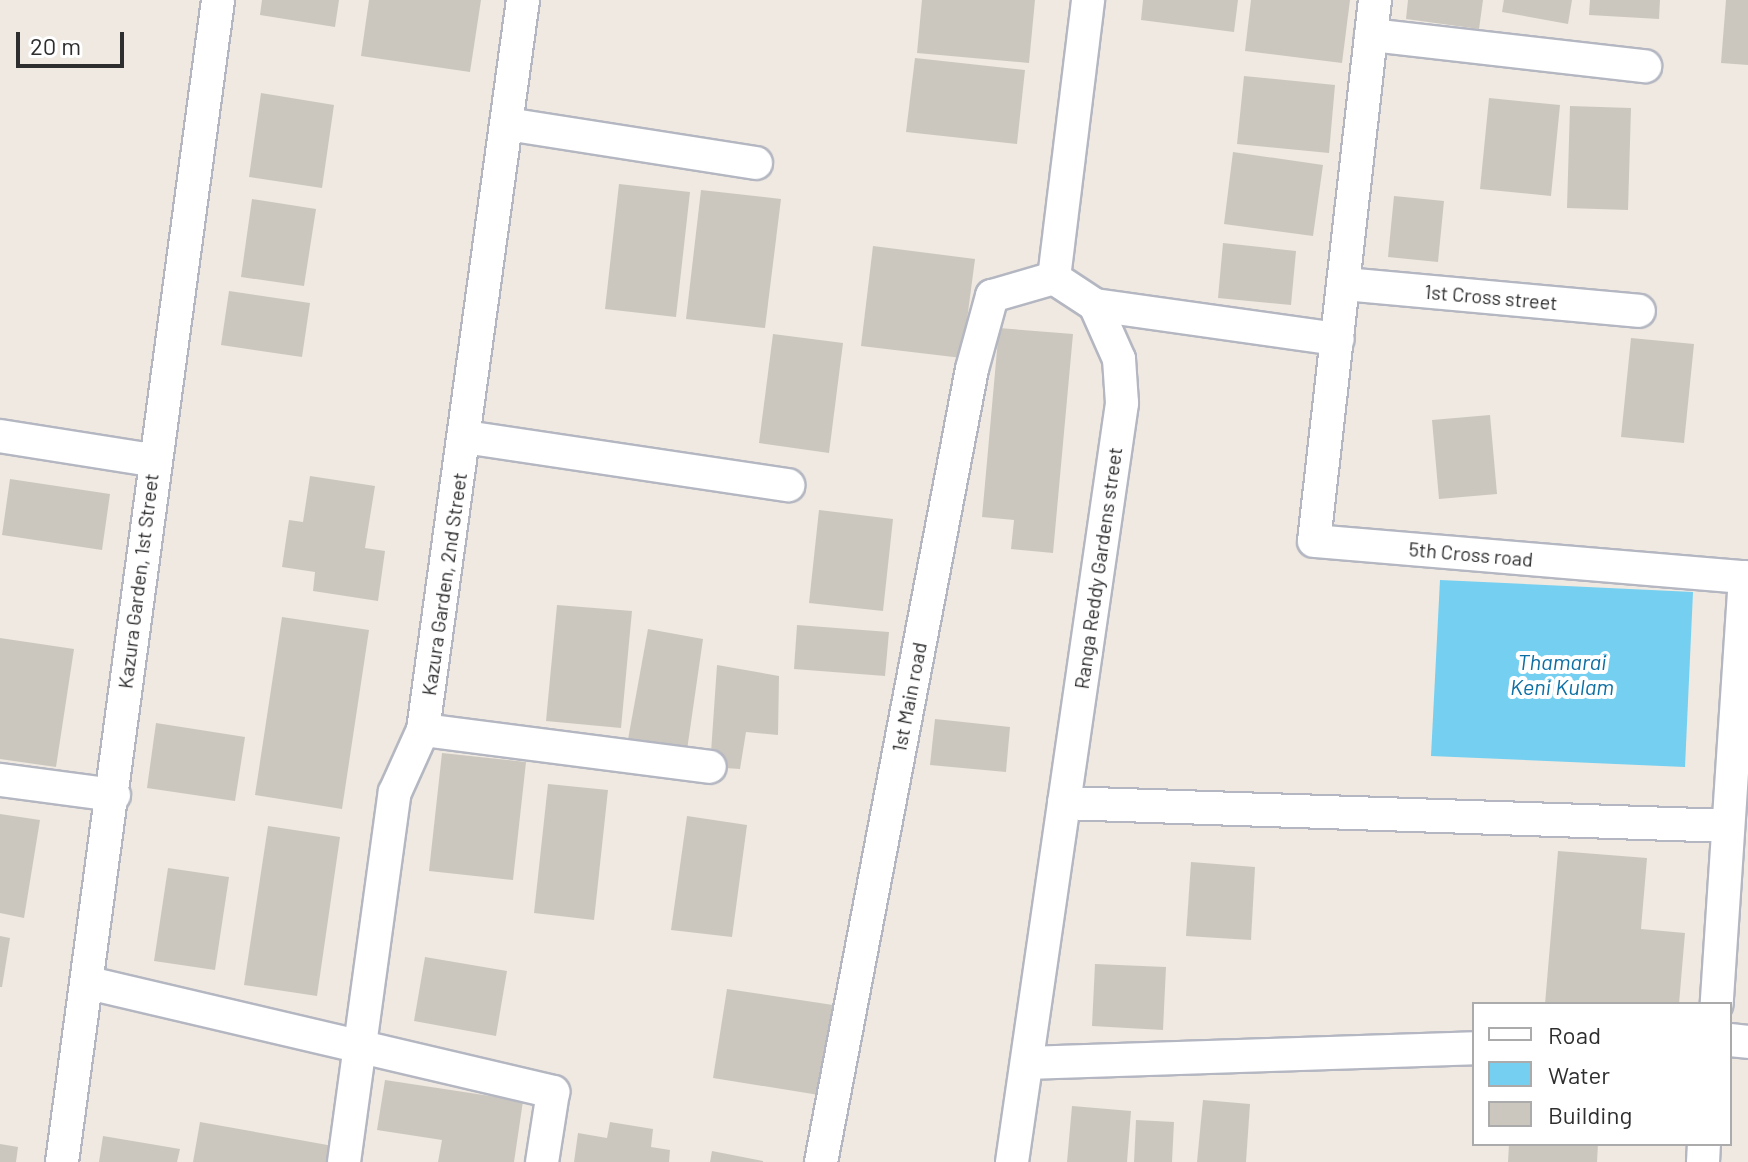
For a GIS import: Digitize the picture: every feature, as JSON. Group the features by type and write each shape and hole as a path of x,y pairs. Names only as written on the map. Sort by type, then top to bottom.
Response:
{"street":[{"name":"Kazura Garden, 1st Street","path":"62,1162 114,795 152,460 218,0"},
{"name":"Kazura Garden, 2nd Street","path":"344,1162 395,792 423,730 523,0"},
{"path":"1088,0 1054,278 1095,305 1338,339"},
{"name":"5th Cross road","path":"1375,0 1314,541 1745,577 1717,1002"},
{"path":"1371,35 1645,66"},
{"path":"507,124 756,163"},
{"name":"1st Main road","path":"821,1162 972,369 992,296 1054,278"},
{"name":"1st Cross street","path":"1344,284 1639,311"},
{"name":"Ranga Reddy Gardens street","path":"1012,1162 1122,403 1119,359 1095,305"},
{"path":"0,436 152,460"},
{"path":"465,437 788,485"},
{"path":"423,730 710,767"},
{"path":"0,780 114,795"},
{"path":"1064,803 1728,826"},
{"path":"89,983 553,1092 542,1162"},
{"path":"1027,1063 1472,1048"}],"water":[{"name":"Thamarai Keni Kulam","path":"1440,580 1693,592 1685,767 1431,756"}],"building":[{"path":"262,0 339,0 335,27 260,15"},
{"path":"369,0 481,0 470,72 361,56"},
{"path":"922,0 1035,0 1029,63 917,53"},
{"path":"1143,0 1238,0 1234,32 1141,20"},
{"path":"1251,0 1350,0 1342,63 1245,51"},
{"path":"1408,0 1483,0 1479,29 1406,19"},
{"path":"1504,0 1572,0 1568,24 1502,12"},
{"path":"1590,0 1660,0 1659,19 1589,15"},
{"path":"1726,0 1748,0 1748,65 1721,63"},
{"path":"915,58 1025,70 1017,144 906,132"},
{"path":"1244,76 1335,85 1329,153 1237,144"},
{"path":"261,93 334,105 322,188 249,177"},
{"path":"1489,98 1560,105 1551,196 1480,189"},
{"path":"1570,106 1631,108 1628,210 1567,208"},
{"path":"1233,152 1323,165 1313,236 1224,224"},
{"path":"619,184 690,192 676,317 605,309"},
{"path":"701,190 781,199 765,328 686,319"},
{"path":"1394,196 1444,201 1438,262 1388,257"},
{"path":"252,199 316,209 304,286 241,277"},
{"path":"1223,243 1296,251 1291,305 1218,298"},
{"path":"873,246 975,259 962,358 861,346"},
{"path":"229,291 310,303 302,357 221,345"},
{"path":"999,328 1073,334 1053,553 1011,549 1014,520 982,517"},
{"path":"773,334 843,343 829,453 759,443"},
{"path":"1631,338 1694,344 1684,443 1621,437"},
{"path":"1490,415 1497,494 1439,499 1432,420"},
{"path":"310,476 375,486 365,548 385,551 378,601 313,591 315,572 282,567 289,520 303,522"},
{"path":"10,479 110,494 102,550 2,535"},
{"path":"819,510 893,519 883,611 809,603"},
{"path":"557,605 632,611 621,728 546,721"},
{"path":"282,617 369,630 342,809 255,795"},
{"path":"797,625 889,632 885,676 794,669"},
{"path":"648,629 703,639 685,764 625,756"},
{"path":"0,638 74,649 56,767 0,759"},
{"path":"717,665 779,676 778,735 746,732 740,769 710,767"},
{"path":"935,719 1010,727 1006,772 930,765"},
{"path":"156,723 245,737 235,801 147,788"},
{"path":"442,753 526,762 513,880 429,871"},
{"path":"548,784 608,790 594,920 534,913"},
{"path":"0,814 40,820 24,918 0,913"},
{"path":"687,816 747,825 732,937 671,930"},
{"path":"268,826 340,837 317,996 244,985"},
{"path":"1558,851 1647,858 1641,929 1685,933 1679,1002 1545,1002"},
{"path":"1191,862 1255,867 1251,940 1186,936"},
{"path":"168,868 229,877 215,970 154,961"},
{"path":"0,936 10,938 2,987 0,987"},
{"path":"425,957 507,971 496,1036 414,1021"},
{"path":"1095,964 1166,967 1163,1030 1092,1026"},
{"path":"727,989 833,1005 819,1095 713,1078"},
{"path":"385,1080 523,1101 514,1162 438,1162 442,1140 377,1130"},
{"path":"1203,1100 1250,1104 1246,1162 1197,1162"},
{"path":"1072,1106 1131,1111 1127,1162 1067,1162"},
{"path":"1136,1120 1174,1122 1172,1162 1134,1162"},
{"path":"200,1122 333,1146 330,1162 193,1162"},
{"path":"610,1122 653,1129 651,1147 670,1150 669,1162 574,1162 578,1133 607,1138"},
{"path":"103,1136 180,1149 177,1162 99,1162"},
{"path":"0,1144 18,1147 16,1162 0,1162"},
{"path":"1509,1146 1598,1146 1597,1162 1508,1162"},
{"path":"712,1151 763,1161 763,1162 710,1162"}]}
